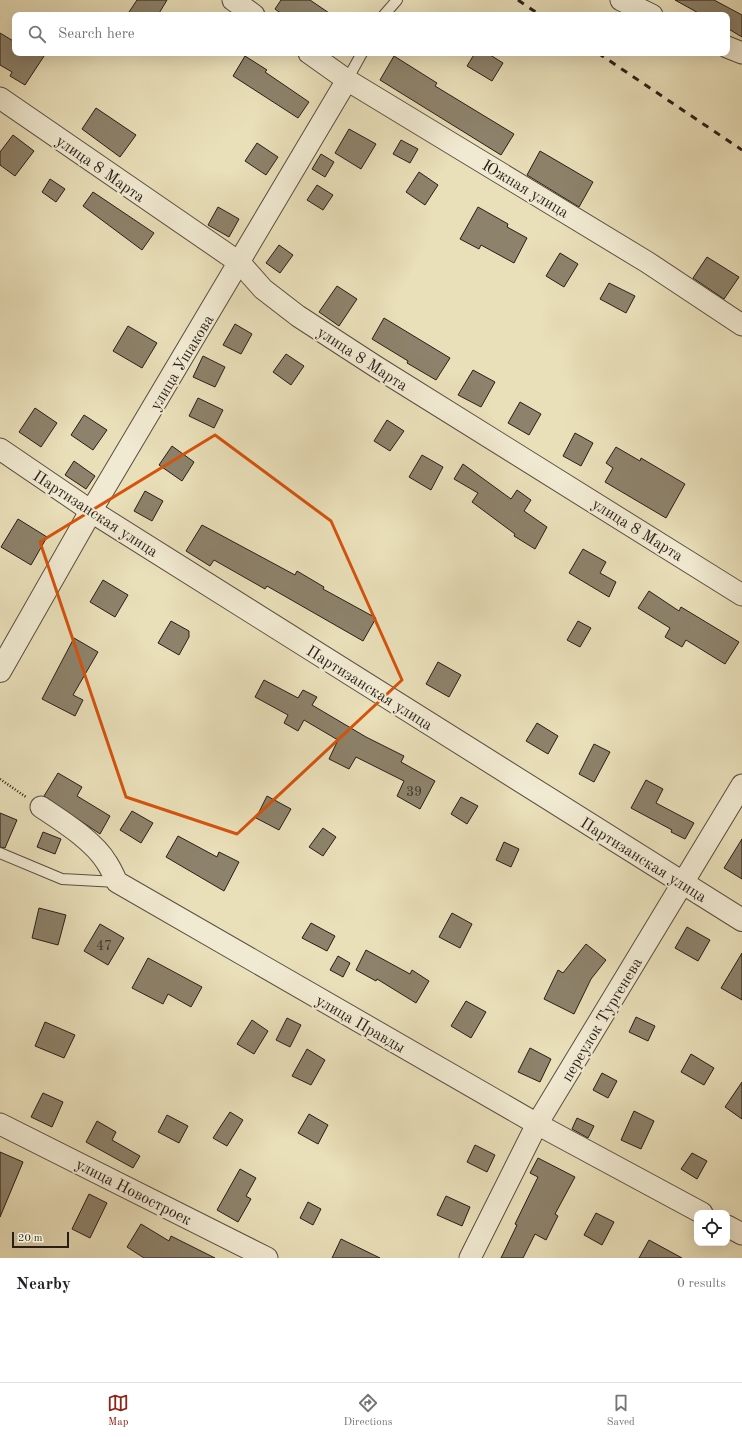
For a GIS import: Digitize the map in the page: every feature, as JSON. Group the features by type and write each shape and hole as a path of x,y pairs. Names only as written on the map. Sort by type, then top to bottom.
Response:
{"street":[{"path":"233,0 250,12"},
{"path":"621,0 646,12"},
{"path":"730,48 742,53"},
{"name":"Южная улица","path":"313,56 347,80 647,262 742,325"},
{"name":"улица Ушакова","path":"0,671 91,511 240,263 347,80"},
{"name":"улица 8 Марта","path":"0,98 240,263 263,289 298,316 368,362 742,595"},
{"name":"Партизанская улица","path":"0,449 91,511 742,920"},
{"name":"переулок Тургенева","path":"470,1258 537,1124 742,785"},
{"path":"41,807 66,824 92,846 107,862 117,882"},
{"name":"улица Правды","path":"117,882 537,1124 696,1210"},
{"name":"улица Новостроек","path":"0,1124 267,1258"},
{"path":"730,1228 742,1234"}],"lane":[{"path":"386,12 396,0"},
{"name":"улица Ушакова","path":"347,80 360,56"},
{"path":"0,854 62,878 117,882"}],"path":[{"path":"0,779 41,807"}],"highlighted area":[{"path":"215,435 331,521 402,680 237,834 126,797 40,542"}],"building":[{"path":"137,0 167,0 160,12 129,12"},
{"path":"281,0 310,0 328,12 279,12 275,9"},
{"path":"675,0 714,0 742,15 742,37 730,30 730,12 697,12"},
{"path":"0,33 12,40 12,56 44,56 25,85 10,76 12,72 0,65"},
{"path":"245,56 267,70 265,72 309,102 298,118 233,76"},
{"path":"394,56 437,83 435,86 514,134 501,155 380,80"},
{"path":"473,56 492,56 503,63 492,81 467,66"},
{"path":"96,108 136,135 120,157 82,129"},
{"path":"349,129 376,144 361,169 335,153"},
{"path":"13,135 34,151 15,176 0,165 0,152"},
{"path":"401,140 418,149 410,163 393,154"},
{"path":"257,143 278,157 266,175 245,161"},
{"path":"540,151 593,182 579,207 527,175"},
{"path":"321,154 334,162 325,177 312,169"},
{"path":"419,172 438,185 425,205 406,192"},
{"path":"50,179 65,189 56,202 42,192"},
{"path":"317,185 333,195 323,210 307,200"},
{"path":"93,192 154,233 142,250 83,206"},
{"path":"218,207 239,219 229,237 208,225"},
{"path":"478,207 508,224 507,227 527,238 514,263 481,245 479,249 460,239"},
{"path":"279,245 293,255 280,273 266,263"},
{"path":"560,253 578,264 564,287 546,276"},
{"path":"707,257 739,277 724,299 693,278"},
{"path":"609,283 635,296 626,313 600,299"},
{"path":"337,286 357,299 339,326 319,312"},
{"path":"384,318 450,358 436,380 407,363 408,361 372,339"},
{"path":"235,324 252,334 241,354 223,345"},
{"path":"128,326 157,343 142,368 113,351"},
{"path":"286,354 304,366 291,385 273,372"},
{"path":"203,356 225,367 215,387 193,377"},
{"path":"473,370 495,382 481,407 458,395"},
{"path":"198,398 223,410 214,428 189,416"},
{"path":"520,402 541,414 529,435 508,423"},
{"path":"35,408 57,423 41,447 19,432"},
{"path":"84,415 107,430 93,450 71,435"},
{"path":"387,420 404,431 390,451 374,441"},
{"path":"575,433 593,443 581,466 563,456"},
{"path":"172,446 194,462 182,481 159,465"},
{"path":"616,447 640,461 641,458 685,484 666,518 605,482 613,468 606,463"},
{"path":"422,455 443,467 431,490 409,477"},
{"path":"74,461 95,476 86,489 65,475"},
{"path":"463,464 511,499 517,490 531,500 524,511 547,527 535,549 514,536 515,534 472,502 478,493 454,479"},
{"path":"145,491 163,501 152,521 134,511"},
{"path":"18,519 47,537 31,565 1,547"},
{"path":"202,525 295,575 297,571 324,587 323,589 376,618 363,641 267,586 265,589 214,560 210,566 186,551"},
{"path":"583,549 606,562 600,573 616,582 609,597 569,573"},
{"path":"103,580 128,595 115,617 90,602"},
{"path":"649,591 679,611 681,607 739,642 725,664 686,640 682,647 665,637 670,628 638,608"},
{"path":"171,621 189,631 189,637 179,655 158,643"},
{"path":"578,621 591,628 580,647 567,640"},
{"path":"74,638 98,652 73,695 83,700 75,716 42,699"},
{"path":"438,662 461,675 449,697 426,684"},
{"path":"264,680 298,698 303,690 317,697 312,705 366,737 404,756 401,762 435,781 420,809 397,796 404,781 356,757 349,769 329,759 338,740 304,720 298,731 284,723 288,715 255,697"},
{"path":"537,723 558,736 548,754 526,741"},
{"path":"594,744 610,752 594,782 579,774"},
{"path":"58,773 82,787 77,796 110,816 100,834 44,796"},
{"path":"646,780 663,789 656,803 694,823 685,839 671,832 672,830 631,808"},
{"path":"267,796 291,809 279,830 256,818"},
{"path":"461,797 478,806 467,824 451,814"},
{"path":"132,811 153,823 141,843 120,830"},
{"path":"0,813 17,820 5,848 0,847"},
{"path":"323,828 336,837 323,856 309,847"},
{"path":"43,832 61,839 55,854 37,847"},
{"path":"178,836 217,857 219,852 239,862 224,891 166,857"},
{"path":"742,839 742,879 724,868"},
{"path":"504,842 519,849 511,867 496,860"},
{"path":"39,908 66,915 58,945 32,938"},
{"path":"452,913 472,924 460,948 439,937"},
{"path":"311,923 335,936 327,951 302,938"},
{"path":"100,924 124,938 108,965 84,951"},
{"path":"687,927 710,940 698,961 675,948"},
{"path":"586,944 606,960 591,979 574,1014 544,999 558,970 563,973"},
{"path":"366,950 410,974 412,970 429,981 416,1003 377,979 376,981 356,970"},
{"path":"742,953 742,1000 721,988"},
{"path":"338,956 350,963 343,977 330,970"},
{"path":"148,958 202,987 191,1007 168,994 163,1004 132,988"},
{"path":"466,1001 486,1012 471,1038 451,1026"},
{"path":"636,1017 655,1026 648,1041 629,1032"},
{"path":"287,1018 301,1025 290,1047 276,1040"},
{"path":"252,1020 268,1031 254,1054 237,1044"},
{"path":"45,1022 75,1035 64,1058 35,1046"},
{"path":"530,1048 551,1059 540,1082 518,1072"},
{"path":"307,1049 325,1060 311,1085 292,1076"},
{"path":"691,1054 714,1068 704,1085 681,1072"},
{"path":"602,1073 617,1081 608,1098 593,1090"},
{"path":"742,1082 742,1119 725,1107"},
{"path":"43,1093 63,1102 52,1127 31,1117"},
{"path":"634,1111 654,1121 641,1149 621,1140"},
{"path":"230,1112 243,1120 227,1146 213,1138"},
{"path":"309,1114 328,1125 318,1144 298,1133"},
{"path":"167,1115 188,1126 179,1143 158,1132"},
{"path":"577,1118 594,1126 588,1138 572,1129"},
{"path":"97,1121 116,1132 112,1140 140,1156 133,1168 86,1142"},
{"path":"475,1145 495,1155 487,1172 467,1162"},
{"path":"0,1152 23,1162 0,1217"},
{"path":"692,1153 707,1161 697,1179 681,1169"},
{"path":"538,1158 575,1177 555,1214 558,1216 546,1240 535,1234 523,1258 501,1258 517,1225 515,1224 538,1177 530,1173"},
{"path":"240,1169 256,1178 246,1196 251,1199 238,1222 217,1210"},
{"path":"89,1194 107,1203 90,1238 72,1229"},
{"path":"446,1196 470,1207 462,1226 437,1215"},
{"path":"308,1202 321,1209 313,1225 300,1218"},
{"path":"596,1213 614,1222 602,1245 584,1235"},
{"path":"141,1224 169,1241 171,1236 215,1258 144,1258 127,1247"},
{"path":"341,1239 380,1258 332,1258"},
{"path":"649,1240 682,1258 639,1258"}],"railway":[{"path":"518,0 536,12"},
{"path":"602,56 742,150"}]}
